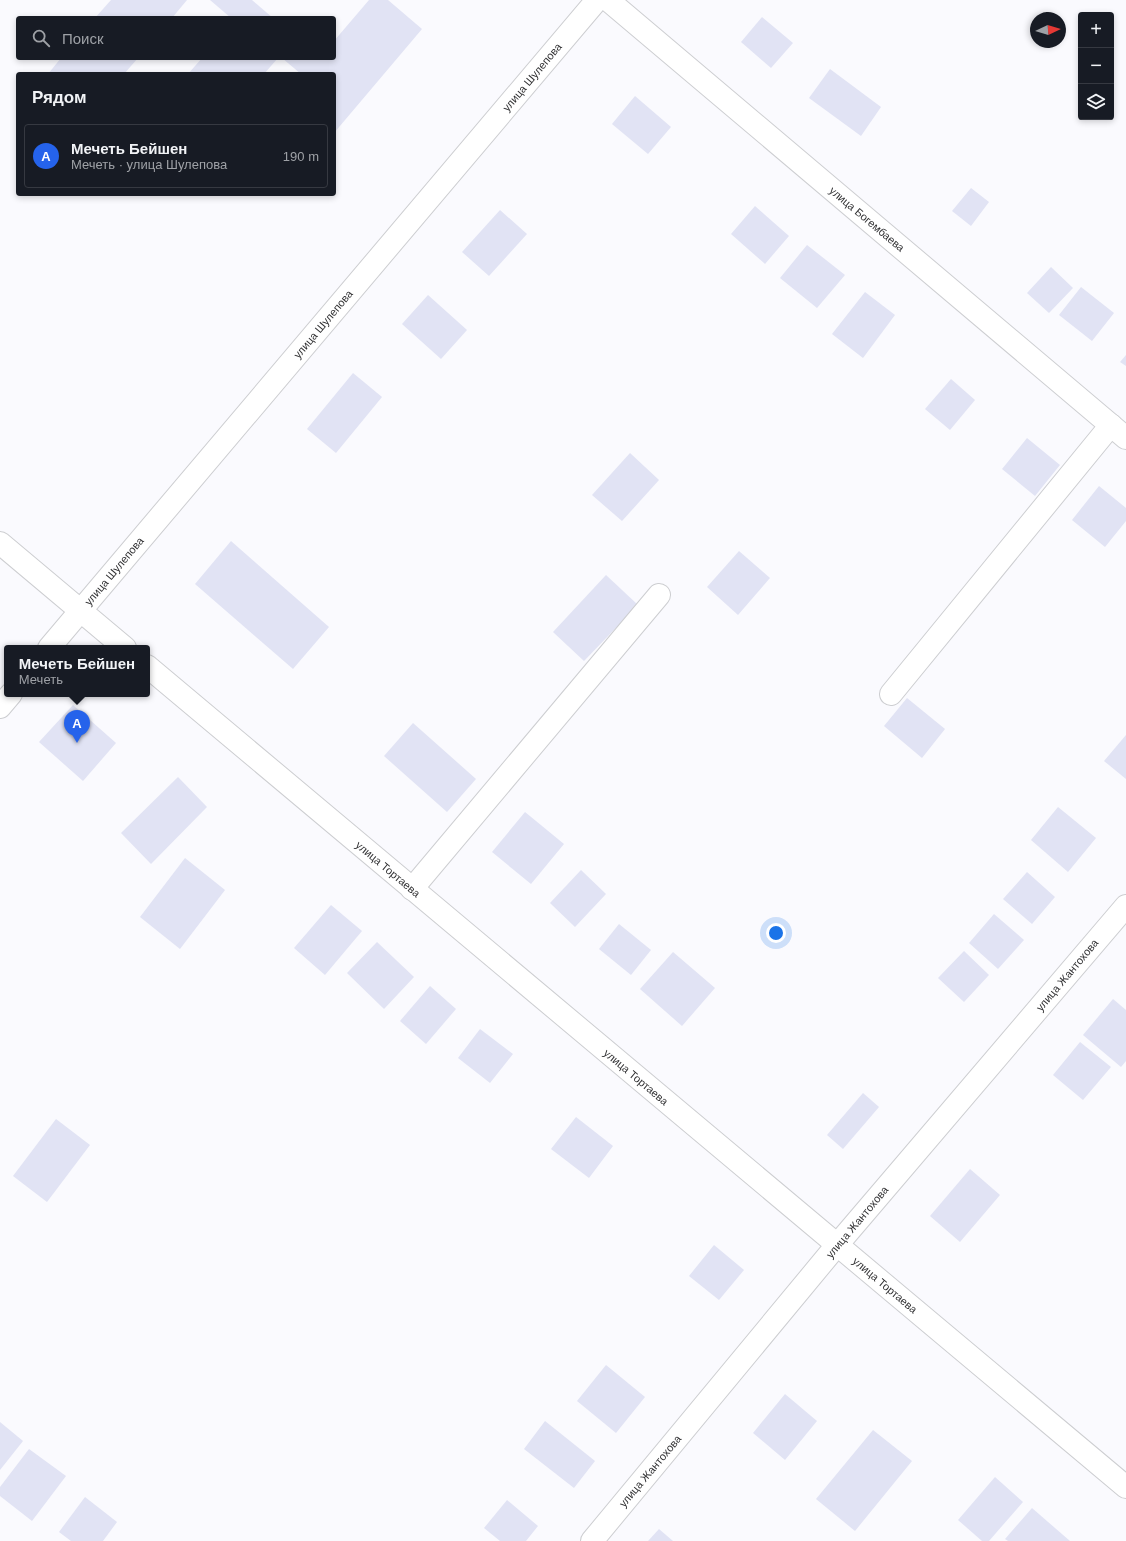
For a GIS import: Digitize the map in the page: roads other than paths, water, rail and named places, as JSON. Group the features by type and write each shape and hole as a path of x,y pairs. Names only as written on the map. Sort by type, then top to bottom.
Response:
{"street":[{"name":"улица Шулепова","path":"51,645 597,0"},
{"name":"улица Богембаева","path":"608,0 1118,432"},
{"path":"891,694 1118,432"},
{"path":"0,543 121,645"},
{"path":"412,889 659,595"},
{"name":"улица Тортаева","path":"150,669 1126,1487"},
{"path":"0,707 8,697"},
{"name":"улица Жантохова","path":"592,1541 837,1245 1126,906"}],"place":[{"name":"Мечеть Бейшен","path":"77,743"}]}
